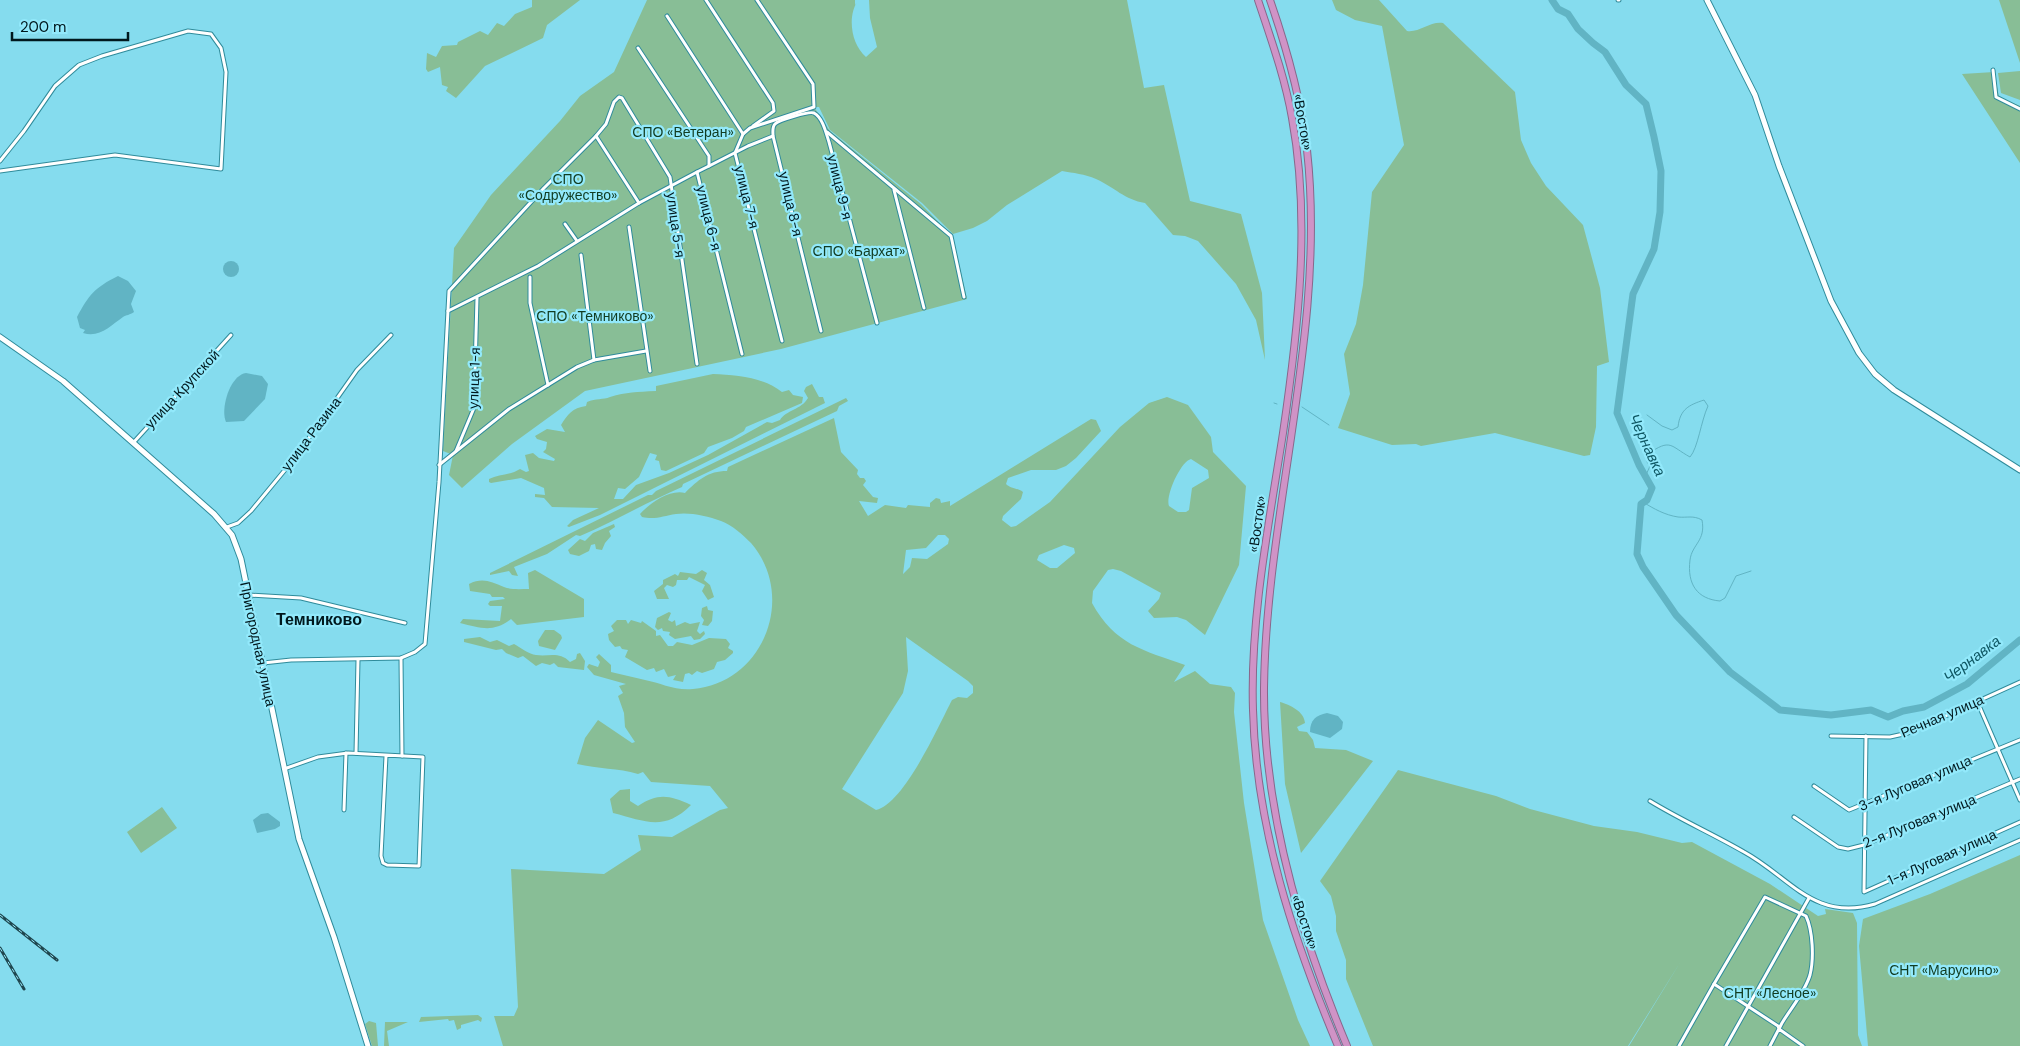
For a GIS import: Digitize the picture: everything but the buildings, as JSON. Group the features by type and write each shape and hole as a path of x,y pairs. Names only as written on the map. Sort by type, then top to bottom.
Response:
{"highway":[{"name":"«Восток»","path":"1258,0 1271,38 1292,119 1300,226 1294,357 1267,536 1257,628 1252,708 1254,748 1259,786 1279,880 1317,994 1338,1046"},
{"name":"«Восток»","path":"1270,0 1289,59 1302,112 1308,162 1310,224 1305,324 1270,587 1265,640 1264,726 1282,849 1314,960 1347,1046"}],"street":[{"path":"667,16 743,134 774,111 774,103 706,0"},
{"path":"750,128 814,107 813,84 756,0"},
{"path":"1707,0 1755,96 1826,289 1839,320 1859,353 1875,374 1894,390 2020,470"},
{"path":"0,161 24,131 54,86 79,65 102,56 188,31 211,34 219,43 226,72 221,169 115,155 0,171"},
{"name":"улица 6-я","path":"638,48 706,150 710,161 709,166 697,172 742,354"},
{"path":"1993,70 1996,97 2020,109"},
{"name":"улица 5-я","path":"596,136 606,124 616,99 622,98 668,171 697,364"},
{"name":"улица 9-я","path":"773,136 773,129 777,123 813,113 821,120 826,132 877,322"},
{"path":"826,132 951,236 964,297"},
{"name":"улица 7-я","path":"743,134 735,153 782,341"},
{"path":"263,663 290,660 401,658 420,649 427,638 449,291 550,182 596,136 639,203"},
{"path":"709,166 773,136"},
{"name":"улица 8-я","path":"773,136 821,331"},
{"path":"448,312 538,266 639,203 697,172"},
{"path":"894,190 924,308"},
{"path":"565,224 578,241"},
{"path":"629,227 650,371"},
{"path":"580,255 594,360"},
{"path":"530,277 530,303 548,385"},
{"name":"улица 1-я","path":"455,454 474,408 477,298"},
{"name":"улица Крупской","path":"133,444 231,335"},
{"name":"улица Разина","path":"227,527 238,523 251,511 294,459 357,370 391,335"},
{"name":"Пригородная улица","path":"0,337 53,372 227,527 238,549 302,851 334,937 368,1046"},
{"path":"439,465 455,454 498,417 577,367 594,360 646,351"},
{"path":"248,595 301,598 405,623"},
{"path":"401,658 402,756"},
{"path":"356,753 358,660"},
{"name":"Речная улица","path":"1831,736 1890,737 1908,733 2020,682"},
{"path":"1977,701 2020,800"},
{"path":"1864,845 1866,736"},
{"name":"3-я Луговая улица","path":"1814,786 1849,810 2020,740"},
{"path":"284,769 318,757 346,753 424,758 418,866 387,865 383,863 381,856 386,756"},
{"path":"344,810 346,753"},
{"name":"2-я Луговая улица","path":"1794,817 1838,847 1848,849 1864,845 2020,779"},
{"path":"1650,802 1687,824 1746,853 1809,898 1843,908 1868,906 2020,840"},
{"name":"1-я Луговая улица","path":"1864,845 1864,892 2020,822"},
{"path":"1679,1046 1766,897 1802,912 1808,920 1811,940 1810,975 1770,1046"},
{"path":"1726,1046 1809,898"},
{"path":"1714,984 1803,1046"}],"green space":[{"path":"532,0 580,0 547,25 543,38 485,66 456,98 446,91 448,87 442,85 440,67 428,72 426,69 427,53 436,57 442,46 457,45 458,42 480,31 488,35 497,23 504,26 515,14 532,7"},
{"path":"647,0 855,0 855,5 858,0 852,14 852,30 857,45 866,57 877,47 870,18 869,0 1127,0 1144,88 1164,85 1190,201 1241,214 1262,293 1265,360 1256,320 1236,284 1198,241 1185,236 1173,235 1145,203 1131,199 1092,177 1062,171 1007,205 987,221 973,228 953,234 922,203 830,130 819,107 814,107 830,131 921,204 953,237 967,299 781,349 585,391 512,444 462,488 449,475 453,455 443,451 454,248 491,195 560,121 580,96 614,72"},
{"path":"1332,0 1379,0 1407,31 1443,23 1515,92 1521,140 1531,163 1546,186 1583,225 1600,288 1609,362 1597,366 1596,427 1590,455 1584,456 1495,433 1421,446 1416,444 1392,445 1338,428 1350,394 1344,354 1356,324 1363,285 1372,192 1404,145 1382,26 1355,20 1336,10"},
{"path":"1999,0 2020,0 2020,63"},
{"path":"2020,71 2020,100 2001,93 1998,73"},
{"path":"1994,72 1999,97 2020,106 2020,163 1962,74"},
{"path":"713,374 749,378 766,383 782,392 789,390 793,395 803,397 802,403 746,427 744,431 732,438 708,447 704,453 666,471 661,470 659,461 655,460 657,455 650,453 639,477 625,489 618,488 614,499 623,499 636,485 669,473 708,455 767,422 772,423 780,420 805,402 808,398 804,391 806,387 812,384 819,397 823,397 825,403 600,515 569,527 567,526 573,520 599,508 552,507 544,498 535,497 535,494 545,495 544,488 521,478 489,482 489,479 493,477 520,469 526,472 529,471 525,455 533,453 539,458 554,461 555,459 543,452 546,449 547,442 537,439 535,436 547,429 565,432 561,425 566,418 574,410 586,406 587,402 627,393 656,391 656,386"},
{"path":"1167,397 1188,405 1211,437 1213,452 1246,486 1239,565 1205,635 1186,620 1177,617 1154,618 1148,611 1159,599 1161,593 1121,571 1108,570 1093,591 1092,603 1110,628 1120,637 1143,650 1185,665 1174,682 1195,671 1210,684 1231,687 1235,693 1234,712 1244,803 1263,920 1298,1020 1310,1046 503,1046 494,1016 514,1016 518,1007 511,869 604,874 641,850 638,835 672,837 720,810 728,808 710,786 651,782 643,772 638,774 577,764 585,738 598,720 632,743 635,742 625,727 624,713 618,696 623,693 619,686 626,684 594,675 587,667 589,664 598,667 600,662 596,657 599,654 611,665 611,672 674,688 693,689 718,683 738,671 755,654 766,634 772,611 771,587 765,564 751,543 733,528 716,519 687,514 647,518 642,517 640,514 644,510 655,501 667,495 679,492 685,493 699,480 720,471 727,471 728,467 834,418 841,452 858,470 857,474 860,478 864,478 866,481 863,485 873,497 878,498 877,503 859,501 868,516 885,505 906,508 908,505 930,507 930,503 936,498 940,499 941,503 950,501 950,506 1091,419 1096,420 1101,431 1066,466 1056,470 1031,470 1008,478 1006,484 1023,492 1021,499 1003,516 1002,520 1011,527 1016,526 1050,502 1120,427 1149,403","holes":["1191,459 1208,470 1209,478 1192,488 1189,510 1178,512 1169,506 1169,495 1179,472 1187,461","938,535 945,535 949,539 948,544 927,559 912,558 910,567 903,574 906,550 926,548","1064,545 1074,548 1075,553 1057,568 1050,568 1037,560 1039,555","906,637 968,681 973,686 973,693 967,698 958,697 952,700 930,744 909,779 887,805 876,810 842,789 903,693 908,671"]},
{"path":"846,398 848,401 839,406 837,411 683,484 682,487 593,530 580,536 576,535 547,554 514,567 518,576 512,575 509,571 490,575 490,573"},
{"path":"614,524 615,527 609,531 611,536 602,550 596,549 595,544 591,545 589,551 579,556 570,554 568,550 580,539 585,541 593,533"},
{"path":"535,570 584,599 584,617 517,625 511,619 492,628 460,623 463,619 500,621 502,606 490,606 488,604 490,601 505,599 503,597 492,597 490,594 470,591 469,584 483,581 510,589 529,589 528,573"},
{"path":"702,570 707,573 704,580 710,585 714,597 708,600 702,591 705,585 689,577 687,580 677,580 676,585 673,587 667,585 664,588 669,599 657,599 654,591 663,584 663,580 675,574 678,576 680,572 696,574"},
{"path":"707,606 708,610 713,611 712,621 708,626 702,625 704,620 701,616 702,608"},
{"path":"669,612 671,613 668,620 672,622 675,620 676,626 685,622 690,624 700,622 697,631 700,634 704,631 705,634 700,639 694,640 691,636 675,639 669,635 670,632 663,631 662,628 658,630 655,627 657,618"},
{"path":"617,620 626,620 628,624 631,620 641,623 642,621 656,631 656,636 660,635 668,646 673,646 677,642 692,645 709,638 726,639 730,644 728,648 733,653 725,660 717,662 714,669 702,673 697,671 692,675 689,673 685,674 683,682 673,680 676,675 668,677 664,669 656,672 654,668 647,670 625,657 628,650 622,649 620,646 615,647 609,640 608,634 614,631 611,626"},
{"path":"545,630 554,630 561,635 562,638 555,650 539,646 538,641"},
{"path":"480,637 490,642 497,640 509,646 514,644 533,654 562,657 570,662 576,659 577,654 580,653 585,661 584,670 558,667 554,663 550,665 542,663 536,666 523,656 518,658 506,653 502,649 496,650 464,642 464,639"},
{"path":"1280,702 1292,707 1302,715 1305,723 1297,727 1299,731 1307,732 1313,740 1315,748 1346,750 1373,761 1301,853 1285,784"},
{"name":"СНТ «Лесное»","path":"1398,770 1496,796 1530,809 1594,826 1637,832 1682,843 1692,842 1770,884 1818,916 1826,914 1825,909 1853,913 1857,923 1858,1035 1862,1046 1629,1046 1681,961 1628,1046 1373,1046 1346,979 1346,960 1336,931 1336,916 1331,896 1320,881"},
{"path":"630,789 630,801 638,806 658,797 670,797 691,805 672,819 663,822 645,821 613,813 610,799 620,790"},
{"path":"162,807 177,828 141,853 127,832"},
{"name":"СНТ «Марусино»","path":"2020,855 2020,1046 1868,1046 1859,946 1863,919 1930,894"},
{"path":"478,1015 482,1018 481,1022 478,1020 461,1025 461,1028 457,1030 454,1020 419,1022 421,1017"},
{"path":"369,1021 376,1023 378,1046 372,1046 365,1024"},
{"path":"385,1022 408,1022 387,1031 389,1046 384,1046"}],"water":[{"path":"231,261 239,269 231,277 223,269"},
{"path":"118,276 128,281 136,291 131,304 134,312 123,317 100,333 83,333 85,330 80,328 77,317 85,303 98,288"},
{"path":"246,373 262,376 268,384 265,399 244,421 226,422 224,409 228,393 235,380 240,375"},
{"path":"1327,713 1338,716 1343,722 1342,729 1330,738 1310,732 1314,719"},
{"path":"268,813 280,822 280,826 257,833 253,820 261,814"}],"waterway":[{"name":"Чернавка","path":"1552,0 1558,9 1568,14 1578,29 1605,52 1626,85 1646,104 1661,171 1660,212 1654,249 1633,294 1617,413 1639,465 1652,488 1647,500 1641,504 1637,554 1643,567 1676,615 1730,672 1780,710 1831,715 1871,710 1888,717 1903,711 1924,707 1967,684 2020,640"},
{"path":"1646,475 1650,466 1647,462 1648,454 1661,446 1670,445 1690,457 1708,406 1704,400 1690,406 1683,412 1678,427 1672,430 1662,426 1647,415"},
{"path":"1302,407 1329,425"},
{"path":"1643,502 1669,515 1702,520 1702,533 1691,555 1689,569 1695,589 1705,597 1720,601 1725,598 1736,576 1751,571"}],"railway":[{"path":"0,915 57,960"},
{"path":"0,948 24,989"}],"district":[{"name":"Темниково","path":"319,619"}],"park label":[{"name":"СПО «Ветеран»","path":"683,132"},
{"name":"СПО «Содружество»","path":"568,187"},
{"name":"СПО «Бархат»","path":"859,251"},
{"name":"СПО «Темниково»","path":"595,316"}]}
